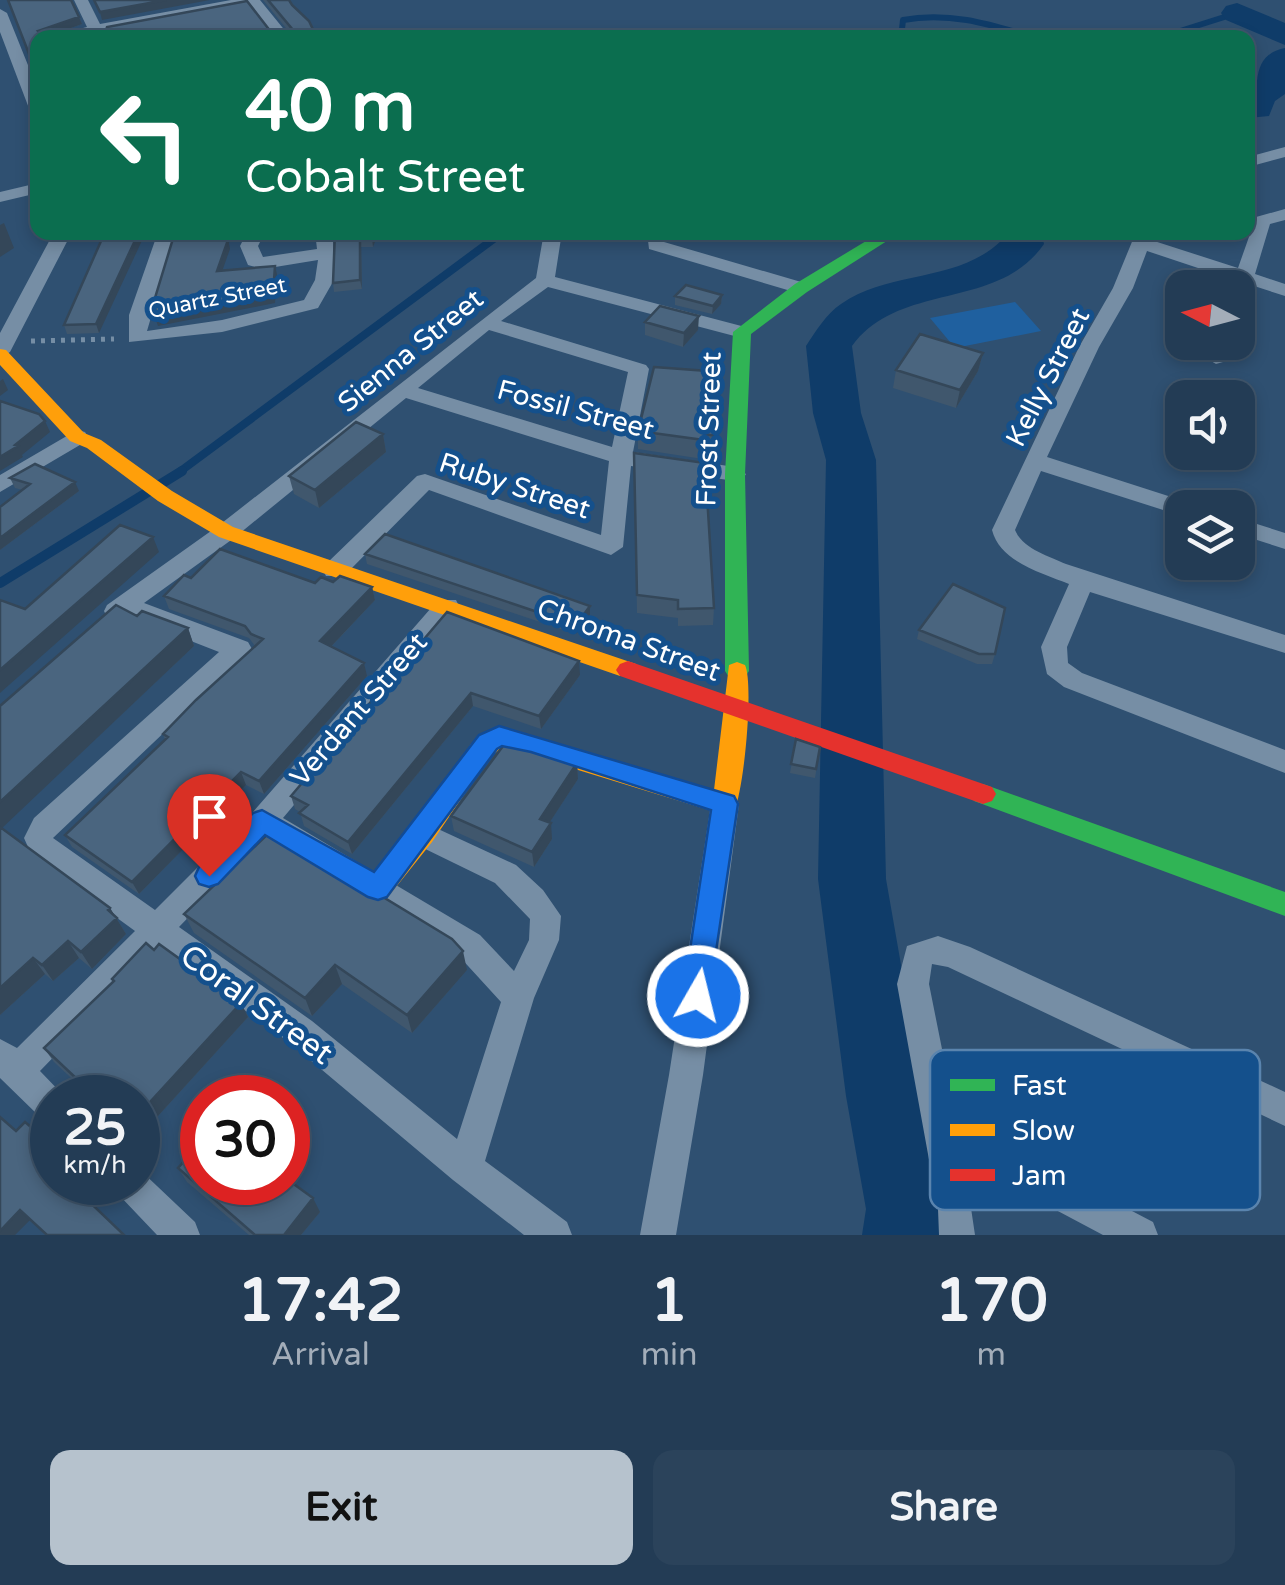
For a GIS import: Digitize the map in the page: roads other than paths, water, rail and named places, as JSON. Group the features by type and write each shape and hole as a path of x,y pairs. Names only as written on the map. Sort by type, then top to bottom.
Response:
{"street":[{"path":"113,30 253,0 277,30"},
{"path":"85,1 98,30"},
{"path":"0,12 30,90"},
{"path":"1255,160 1285,152"},
{"path":"0,197 30,190"},
{"path":"1247,270 1262,221 1285,214"},
{"path":"3,341 58,240"},
{"name":"Quartz Street","path":"164,240 139,315 136,338 222,326 311,304 322,294 325,240 264,263 255,261 250,246 253,240"},
{"path":"552,240 546,280 742,332"},
{"path":"655,240 655,245 801,288"},
{"name":"Frost Street","path":"725,804 737,710 734,474 742,332 801,288 880,240"},
{"name":"Kelly Street","path":"1084,578 1011,546 1003,527 1089,347 1124,288 1142,240"},
{"path":"1148,240 1229,270"},
{"name":"Sienna Street","path":"96,629 226,532 486,323 546,280"},
{"path":"1255,280 1285,290"},
{"name":"Ruby Street","path":"335,570 425,481 611,548 621,457 639,370 486,323"},
{"name":"Chroma Street","path":"3,341 77,437 94,444 165,496 226,532 884,758 1285,904"},
{"name":"Fossil Street","path":"404,390 621,457 734,474"},
{"path":"0,484 77,437"},
{"path":"1036,461 1165,503"},
{"path":"1255,531 1285,541"},
{"path":"1285,644 1084,578 1054,647 1056,667 1073,680 1285,762"},
{"name":"Coral Street","path":"124,605 239,649 44,828 38,838 42,847 300,1032 465,1168 554,1235"},
{"name":"Verdant Street","path":"9,1062 155,930 262,821 447,606"},
{"path":"378,888 422,834 480,751 499,736 725,804 686,1075 658,1235"},
{"path":"262,821 470,944 518,998"},
{"path":"422,834 502,870 525,886 546,916 544,940 518,998 465,1168"},
{"path":"930,1069 912,970 918,956 928,950 940,949 1158,1050"},
{"path":"9,1062 30,1083"},
{"path":"1260,1097 1285,1109"},
{"path":"153,1205 182,1235"},
{"path":"956,1210 957,1235"},
{"path":"1087,1210 1127,1232"}],"waterway":[{"path":"1183,30 1237,13"},
{"path":"1237,13 1285,35"},
{"path":"902,30 903,20 937,17 1010,30"},
{"path":"1255,108 1258,97 1274,85 1276,66 1285,58"},
{"path":"178,473 492,240"},
{"path":"904,1235 907,1209 885,1096 852,879 851,460 837,413 829,346 860,311 901,294 988,271 1007,260 1023,244 1022,240"},
{"path":"0,583 182,471"}]}
